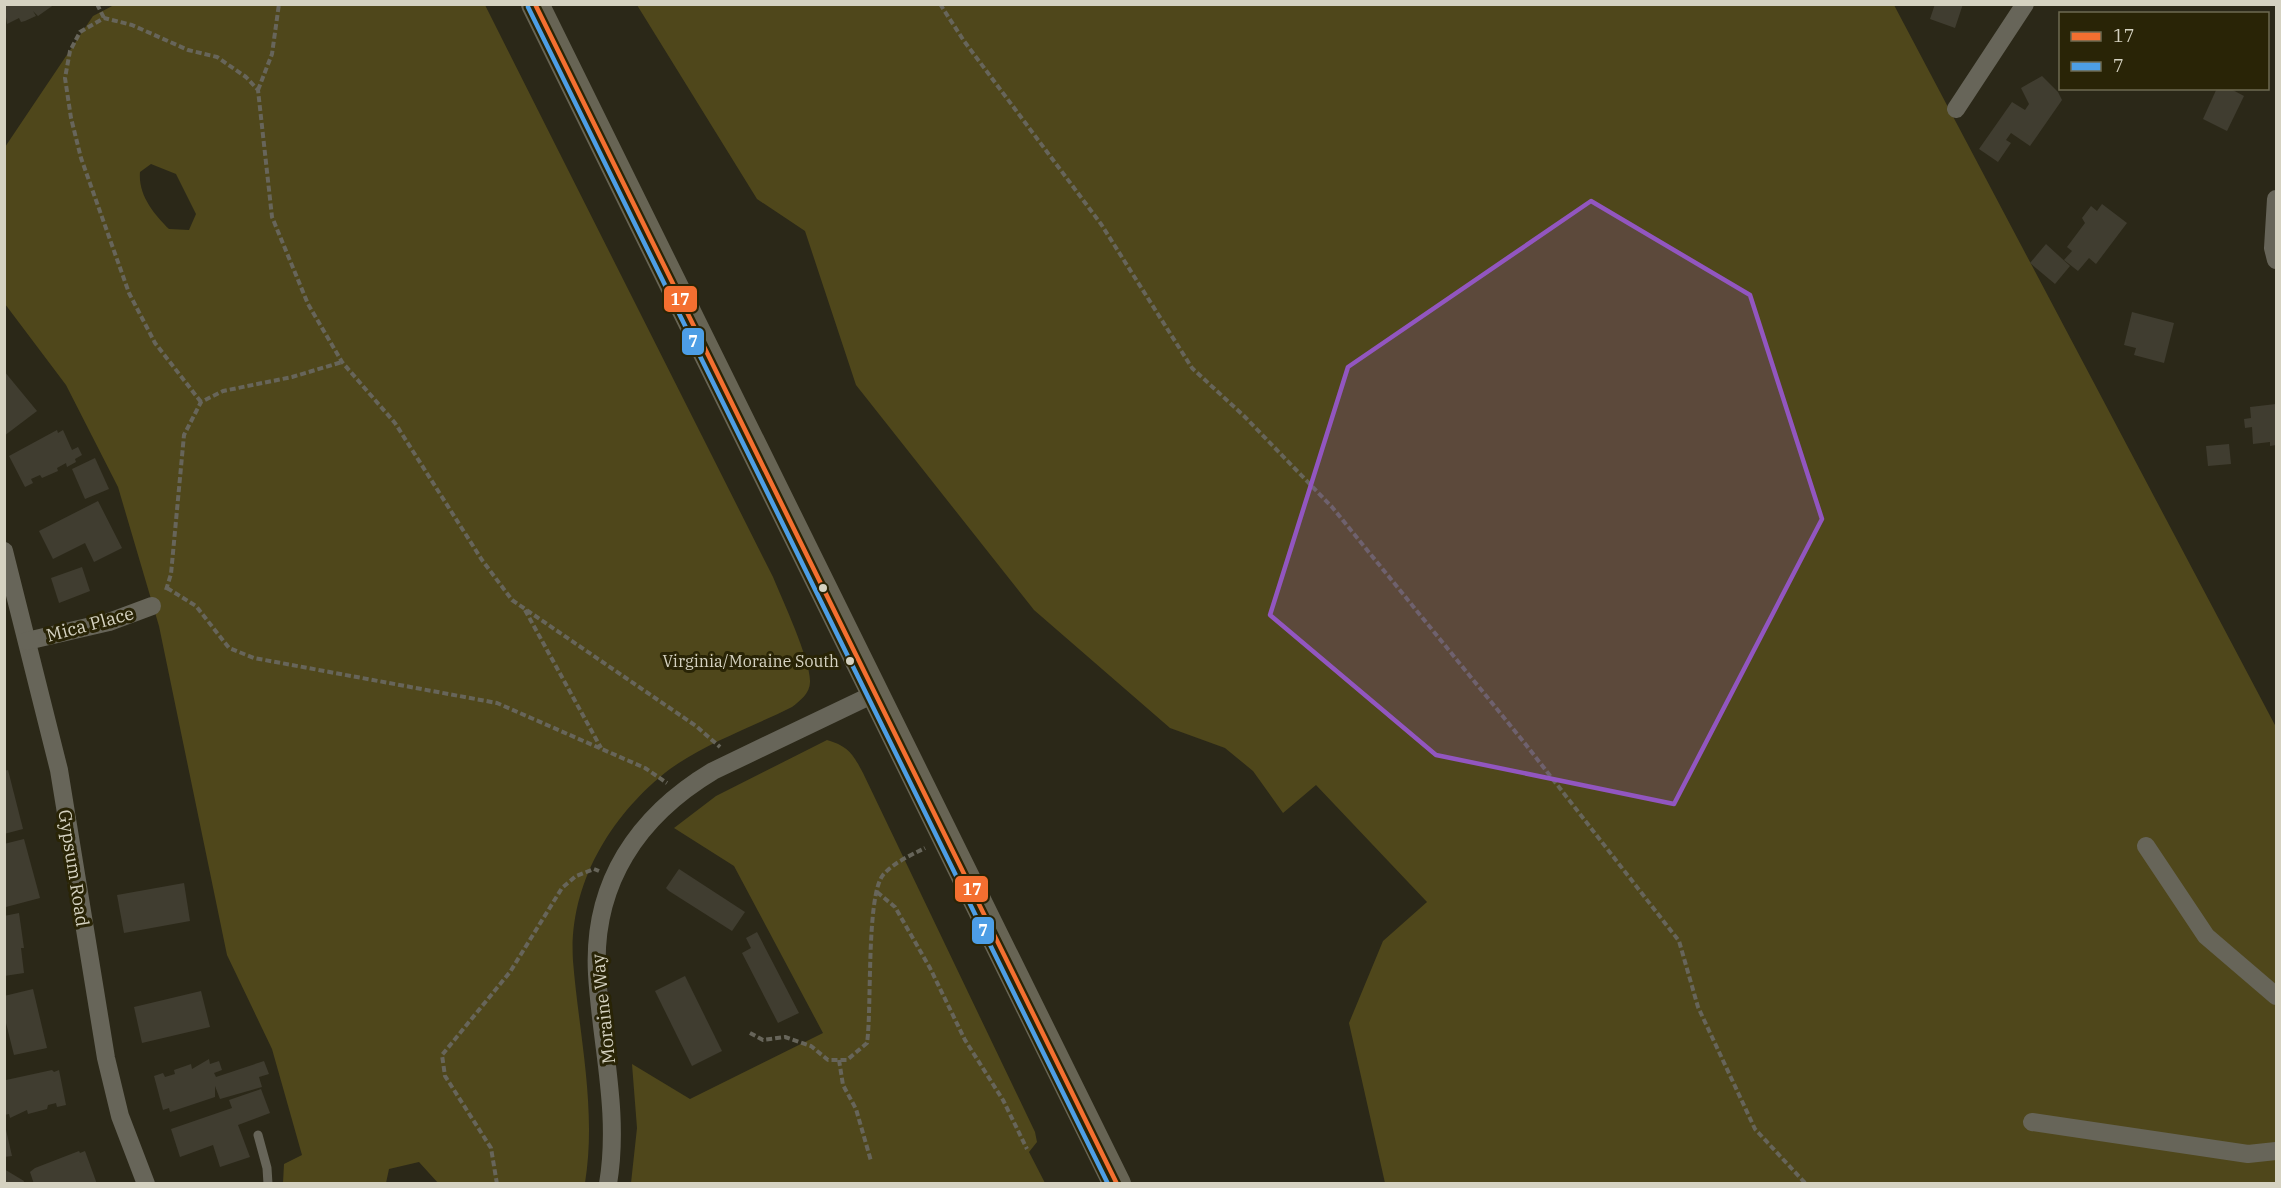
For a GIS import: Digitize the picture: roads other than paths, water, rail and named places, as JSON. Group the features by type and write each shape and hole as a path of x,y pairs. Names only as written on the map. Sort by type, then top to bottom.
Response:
{"main road":[{"path":"535,4 1117,1184"}],"street":[{"path":"1956,109 2025,4"},
{"path":"2277,199 2273,248 2277,260"},
{"name":"Gypsum Road","path":"4,551 58,770 94,999 106,1058 120,1116 146,1184"},
{"name":"Mica Place","path":"27,641 109,622 152,606"},
{"name":"Moraine Way","path":"608,1184 614,1143 612,1097 597,975 597,948 600,921 613,877 644,825 678,794 736,760 876,693"},
{"path":"2146,846 2206,936 2277,996"},
{"path":"2032,1122 2248,1154 2277,1151"}],"lane":[{"path":"258,1135 267,1168 268,1184"}],"place":[{"name":"Virginia/Moraine South","path":"850,661"}]}
